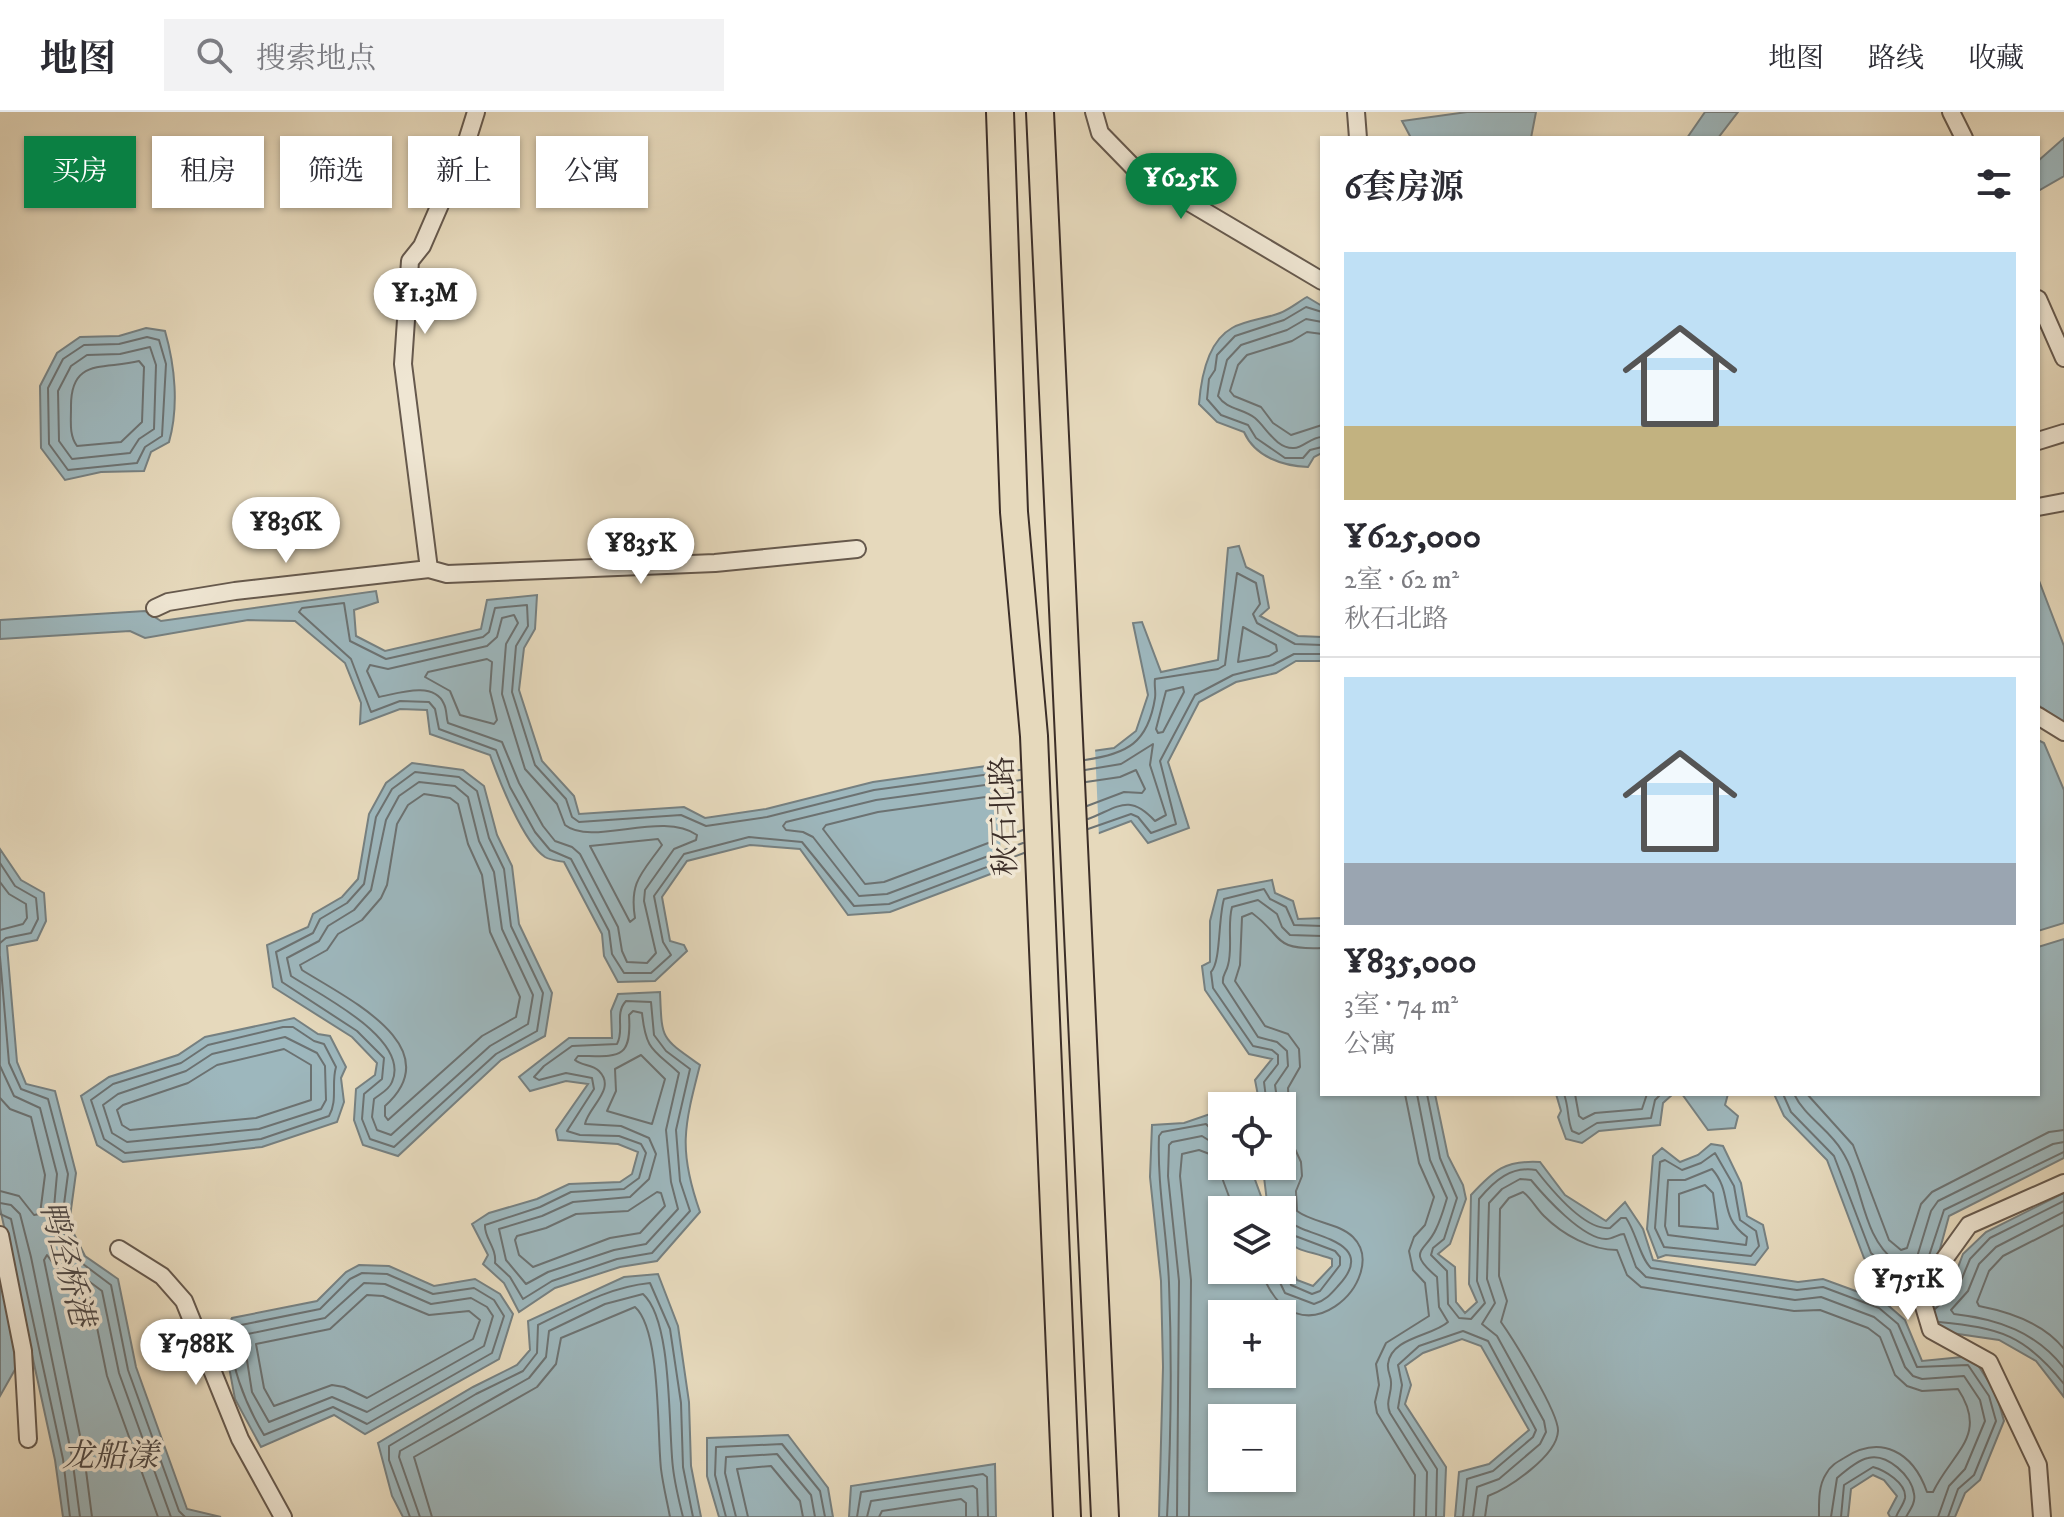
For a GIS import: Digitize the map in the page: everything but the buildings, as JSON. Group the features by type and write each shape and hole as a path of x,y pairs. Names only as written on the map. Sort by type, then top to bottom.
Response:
{"main road":[{"name":"秋石北路","path":"1000,112 1014,512 1034,736 1067,1517"},
{"path":"1040,112 1105,1517"}],"street":[{"path":"429,569 403,364 410,261 422,246 465,147 476,112"},
{"path":"1094,112 1100,133 1138,172 1320,280"},
{"path":"1356,112 1358,136"},
{"path":"1951,112 1963,136"},
{"path":"2040,304 2064,358"},
{"path":"2040,440 2064,433"},
{"path":"2040,507 2064,502"},
{"path":"155,608 168,602 235,591 429,569 447,574 700,564 857,549"},
{"path":"2040,717 2064,732"},
{"path":"2042,1517 2038,1465 1989,1362 1931,1330 1920,1293 1969,1225 2064,1183"},
{"path":"0,1235 23,1351 28,1439"},
{"path":"119,1249 162,1276 184,1301 240,1439 283,1517"}],"water":[{"path":"1467,112 1536,112 1531,136 1410,136 1402,121"},
{"path":"1705,112 1738,112 1720,136 1688,136"},
{"path":"2064,138 2064,176 2040,190 2040,159"},
{"path":"1307,297 1320,305 1320,454 1308,467 1289,465 1262,454 1244,432 1217,422 1199,404 1207,362 1223,334 1237,325 1284,311"},
{"path":"146,328 165,331 171,358 175,401 169,442 151,452 144,471 101,472 65,480 41,448 40,386 57,353 80,337 119,336"},
{"path":"1239,546 1246,567 1263,576 1269,608 1260,616 1298,636 1320,637 1320,661 1296,661 1276,673 1236,682 1199,702 1168,762 1189,828 1148,843 1131,821 890,912 848,915 800,849 750,845 687,861 662,897 670,941 684,945 687,951 655,981 618,982 604,956 602,934 564,862 545,857 528,838 490,755 430,734 427,710 400,709 360,724 361,703 345,663 295,621 248,620 145,638 130,631 0,639 0,620 145,611 161,621 376,591 378,602 354,610 356,636 385,651 481,629 487,600 537,595 535,629 524,648 519,690 542,761 574,796 579,814 684,807 705,818 766,809 873,782 1114,748 1136,731 1148,695 1133,623 1142,622 1161,672 1218,660 1228,548"},
{"path":"2040,583 2064,646 2064,723 2040,706"},
{"path":"2040,741 2044,743 2064,790 2064,923 2040,930"},
{"path":"412,763 463,770 484,786 497,835 512,866 519,924 552,993 545,1036 501,1060 398,1156 363,1145 354,1120 356,1089 375,1075 377,1063 352,1037 273,987 267,945 308,927 313,914 342,897 358,879 369,814 386,783"},
{"name":"龙船漾","path":"0,849 21,880 44,893 46,921 37,940 7,946 17,1062 26,1084 55,1091 76,1173 69,1224 85,1256 118,1279 136,1367 187,1509 221,1517 63,1517 55,1460 0,1208"},
{"path":"1272,880 1275,893 1293,901 1298,919 1320,918 1320,1096 1435,1096 1448,1156 1463,1185 1466,1199 1450,1244 1438,1254 1455,1267 1456,1302 1465,1313 1477,1302 1469,1284 1471,1195 1501,1168 1540,1162 1565,1195 1606,1221 1625,1202 1643,1229 1653,1260 1798,1282 1823,1279 1883,1301 1905,1320 1922,1361 1972,1356 1996,1393 2004,1421 1980,1480 1965,1493 1955,1517 1890,1517 1888,1513 1897,1496 1884,1480 1873,1475 1851,1489 1848,1517 1455,1517 1459,1472 1489,1464 1529,1430 1481,1346 1462,1339 1423,1353 1405,1366 1411,1385 1405,1404 1446,1467 1444,1517 1159,1517 1163,1367 1161,1281 1150,1177 1152,1125 1184,1123 1208,1115 1208,1180 1255,1180 1261,1196 1208,1196 1208,1284 1296,1284 1296,1278 1313,1286 1332,1266 1332,1259 1296,1247 1296,1196 1266,1196 1264,1180 1296,1180 1296,1092 1257,1092 1255,1080 1272,1059 1249,1054 1205,990 1202,966 1210,962 1210,921 1218,890"},
{"path":"2064,939 2064,1158 1949,1216 1934,1271 1911,1280 1889,1280 1864,1258 1827,1160 1784,1116 1775,1096 2040,1096 2040,946"},
{"path":"660,992 661,1020 666,1036 677,1049 700,1065 687,1122 686,1155 700,1212 657,1261 620,1267 555,1288 519,1312 504,1283 483,1264 488,1255 472,1224 489,1213 537,1199 569,1184 620,1182 632,1174 638,1152 618,1144 558,1140 556,1130 588,1084 566,1081 530,1091 519,1077 569,1038 612,1038 611,1011 618,994"},
{"path":"294,1018 318,1034 330,1036 346,1067 341,1078 344,1102 337,1122 262,1147 123,1162 97,1145 81,1096 109,1077 178,1055 205,1037"},
{"path":"1557,1096 1671,1096 1663,1103 1660,1125 1599,1131 1582,1143 1566,1139 1558,1117 1561,1111"},
{"path":"1683,1096 1727,1096 1725,1105 1738,1116 1735,1128 1708,1130"},
{"path":"1711,1144 1723,1146 1741,1183 1747,1216 1763,1225 1768,1248 1755,1265 1666,1255 1658,1258 1647,1229 1653,1156 1662,1148 1680,1162 1698,1155"},
{"path":"2064,1193 2064,1397 2036,1361 1999,1340 1931,1330 1922,1310 1952,1283 1963,1254 1986,1232"},
{"path":"0,1260 17,1366 0,1396"},
{"path":"359,1265 389,1266 434,1286 475,1279 500,1294 513,1314 499,1359 365,1434 334,1415 261,1447 235,1399 223,1335 232,1318 317,1301 346,1272"},
{"path":"658,1274 678,1326 689,1402 691,1466 701,1517 403,1517 392,1496 378,1443 517,1365 530,1350 528,1321 624,1277"},
{"path":"788,1435 828,1488 833,1517 719,1517 707,1476 707,1438"},
{"path":"995,1464 996,1517 849,1517 851,1486"}],"pier":[{"path":"1095,747 1099,838 1002,874 996,762"}],"water label":[{"name":"鸭径桥港","path":"66,1264"}]}
